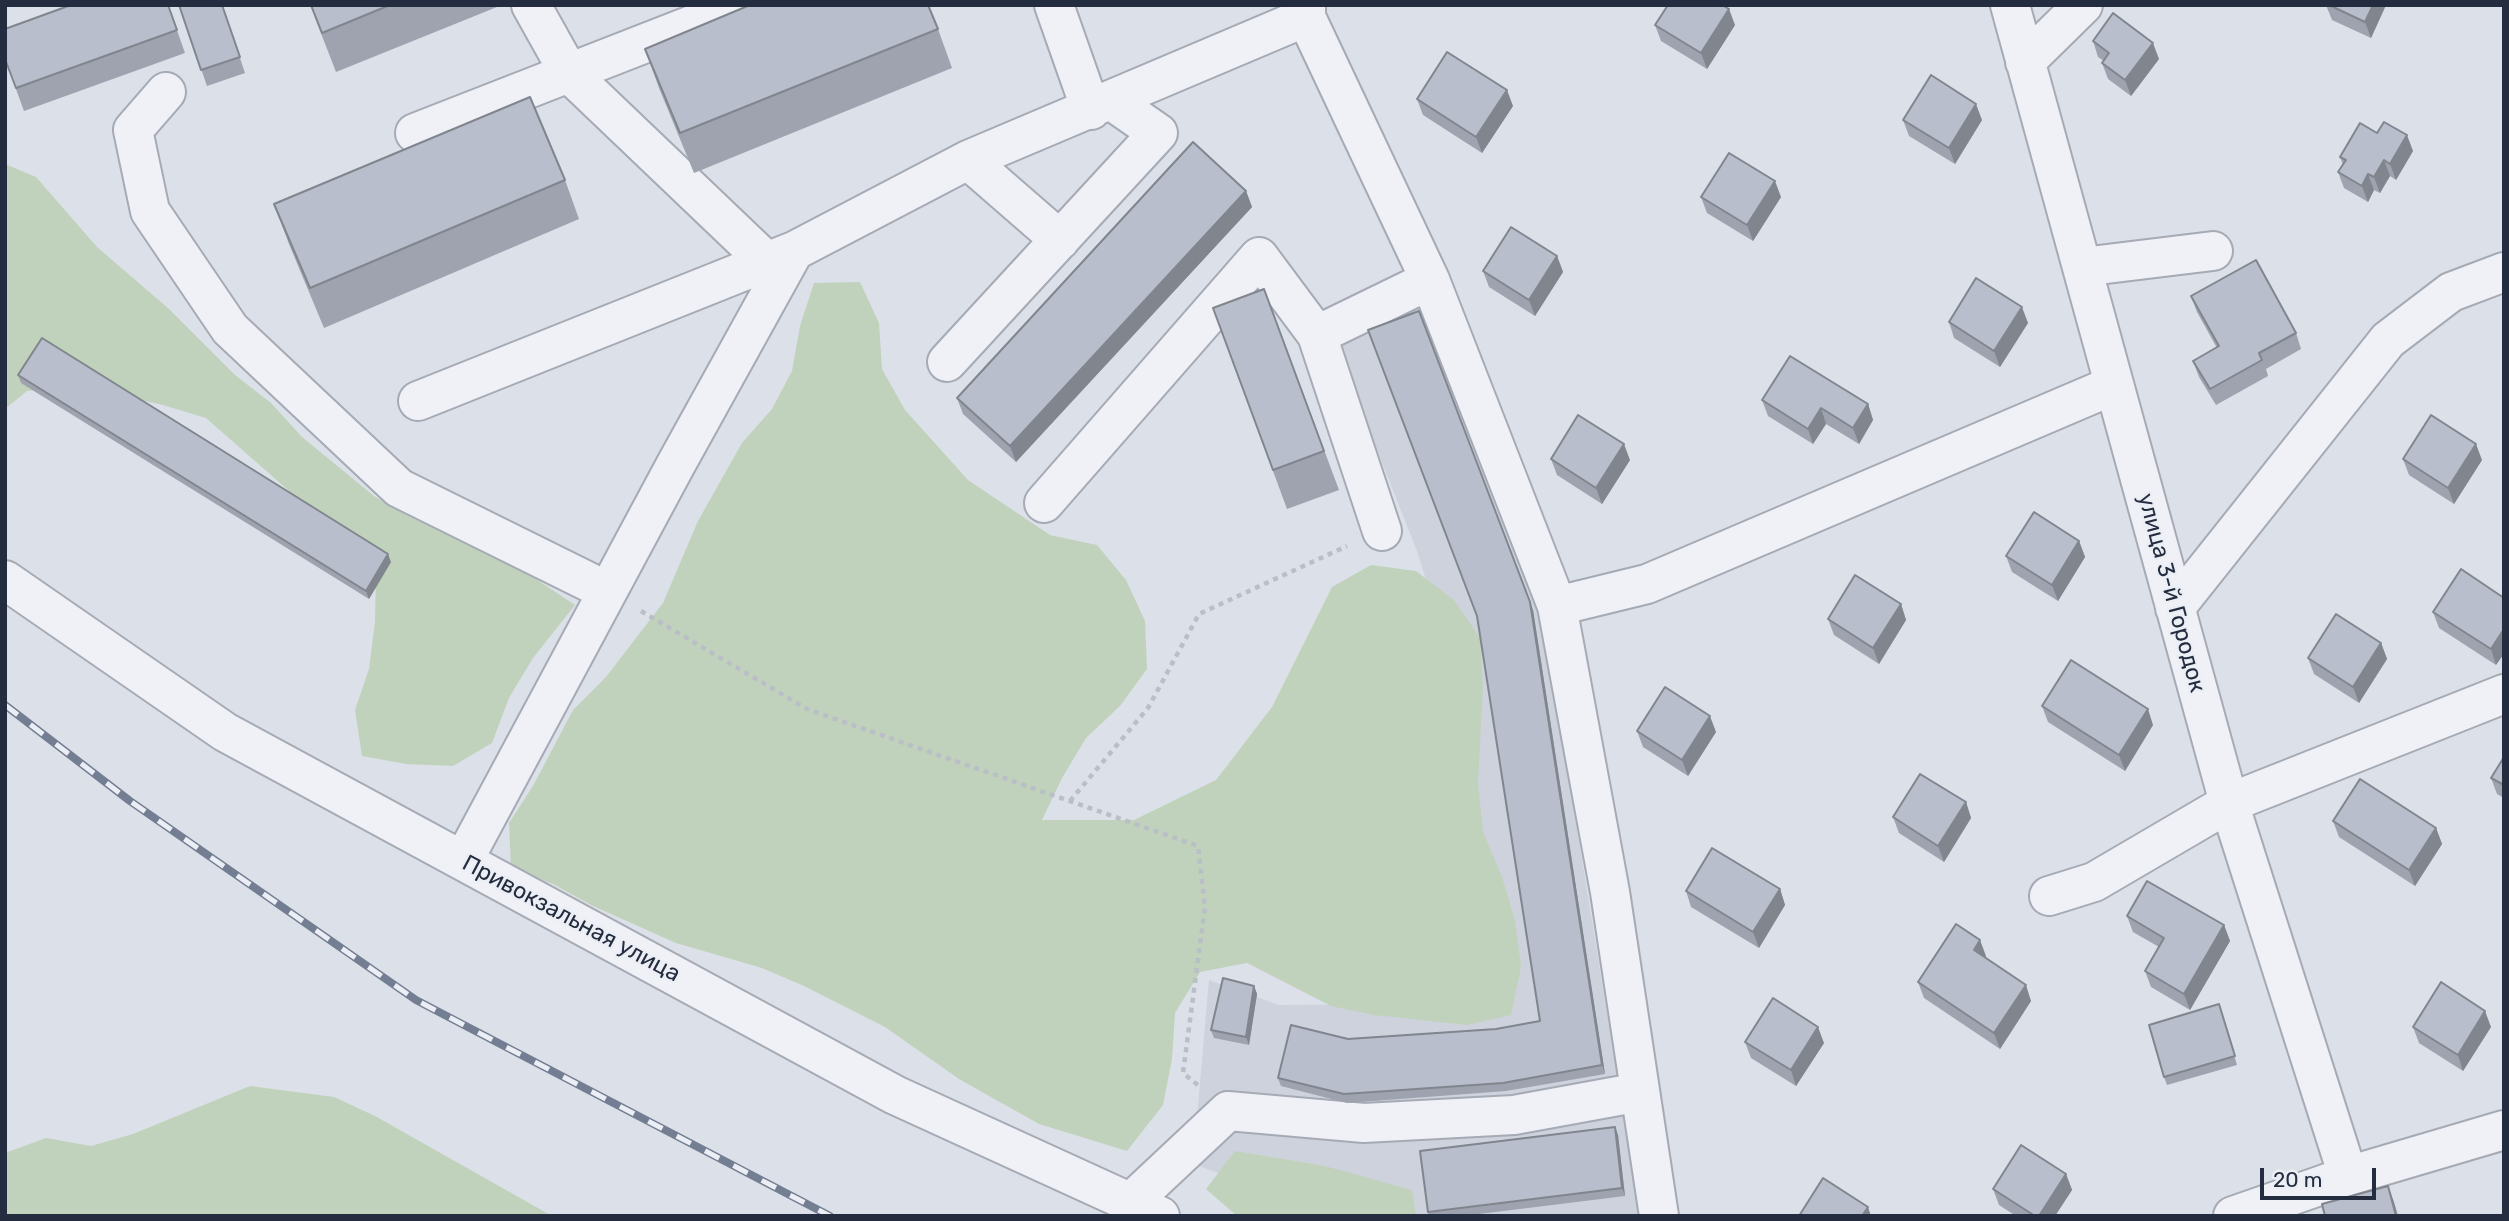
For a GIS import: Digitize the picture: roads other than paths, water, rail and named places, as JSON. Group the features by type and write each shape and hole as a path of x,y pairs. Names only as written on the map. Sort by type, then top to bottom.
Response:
{"street":[{"path":"531,5 569,73 781,257"},
{"path":"415,133 743,5"},
{"path":"947,362 1158,133 1101,105 1054,5"},
{"name":"улица 3-й Городок","path":"2010,5 2229,803 2348,1175"},
{"path":"2025,62 2083,5"},
{"path":"418,401 781,257 968,160 1101,105 1306,11 1430,280 1557,606 1609,892 1659,1216"},
{"path":"166,92 133,130 149,211 230,329 399,488 607,591"},
{"path":"968,160 1060,240"},
{"path":"2082,267 2213,251"},
{"path":"463,861 781,257"},
{"path":"1044,503 1259,257 1317,335 1382,531"},
{"path":"2175,608 2388,340 2451,292 2504,272"},
{"path":"1317,335 1430,280"},
{"path":"1557,606 1647,584 2114,385"},
{"name":"Привокзальная улица","path":"5,580 225,732 895,1095 1146,1209"},
{"path":"2049,896 2094,882 2229,803 2504,694"},
{"path":"1146,1209 1228,1111 1364,1123 1514,1115 1640,1092"},
{"path":"2233,1216 2348,1175 2502,1137"}],"railway":[{"path":"5,705 130,801 416,1000 830,1216"}]}
